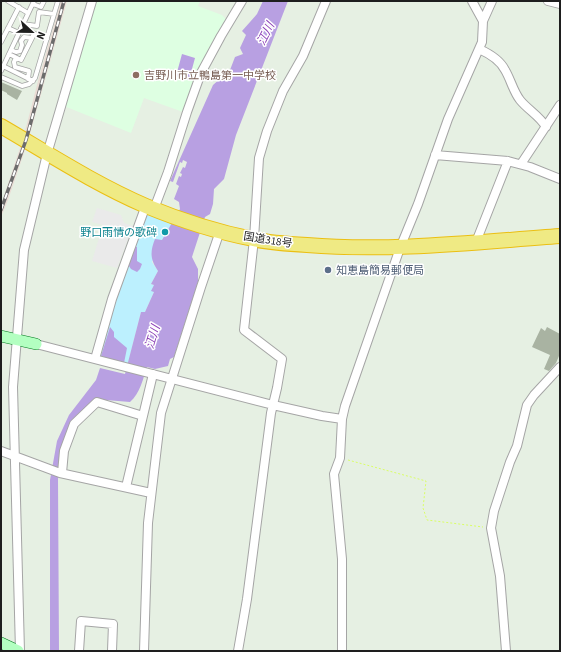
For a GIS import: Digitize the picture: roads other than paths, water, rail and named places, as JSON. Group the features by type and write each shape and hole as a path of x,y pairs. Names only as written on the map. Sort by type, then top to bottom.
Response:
{"highway":[{"name":"国道318号","path":"1,126 103,186 150,207 220,231 254,239 288,244 343,248 400,248 560,236"}],"street":[{"path":"1,643 19,651 13,387 18,340 24,250 47,154 92,1"},
{"path":"95,359 112,299 150,207 168,172 189,105 201,73 242,1"},
{"path":"238,651 247,599 273,405 282,358 244,330 254,239 259,158 267,131 283,92 303,56 326,1"},
{"path":"472,1 483,21"},
{"path":"342,651 342,560 334,474 340,458 342,419 345,406 400,248 418,204 448,119 482,42 483,21 492,1"},
{"path":"548,1 560,4"},
{"path":"479,49 489,54 504,68 516,95 543,122 546,127"},
{"path":"521,164 560,105"},
{"path":"435,154 508,161 521,164 560,179"},
{"path":"476,242 508,161"},
{"path":"144,651 148,523 161,413 171,378 220,231"},
{"path":"1,336 273,405 342,419"},
{"path":"506,651 500,576 491,528 494,511 510,462 517,446 527,405 534,395 560,367"},
{"path":"126,487 143,416 151,373"},
{"path":"61,473 64,451 74,424 97,402 143,416"},
{"path":"1,451 61,473 151,493"},
{"path":"79,651 80,621 113,624 112,651"}],"lane":[{"path":"8,1 28,13"},
{"path":"1,71 33,2 41,7 44,1"},
{"path":"3,66 30,80 36,78 57,2"},
{"path":"1,42 19,7"},
{"path":"22,26 37,26 39,12 54,14"},
{"path":"22,26 33,36"},
{"path":"8,28 19,33"},
{"path":"11,50 16,52 20,51 22,45 21,41 24,37 33,36 47,39"},
{"path":"9,54 21,60 33,36"},
{"path":"1,77 22,86 29,84 29,71 15,67 14,62 16,58"}],"water":[{"name":"江川","path":"263,1 288,1 236,135 224,179 214,189 213,204 210,214 205,217 192,257 198,269 198,282 174,357 170,359 168,366 155,369 147,367 139,390 130,402 94,399 70,425 62,446 58,479 59,651 50,651 50,480 57,441 69,415 96,380 100,368 125,374 141,312 145,312 154,292 151,291 154,285 151,284 158,271 152,259 153,244 155,239 162,240 180,209 179,202 174,199 179,186 176,184 179,176 181,177 182,174 180,173 183,167 185,168 187,162 183,160 182,163 180,162 173,182 170,181 213,85 230,70 235,57 243,54 240,48 246,35 242,31 257,14"},
{"path":"182,54 195,58 189,80 176,76"},
{"path":"133,246 137,247 137,261 142,264 137,272 131,269 127,263"},
{"path":"110,327 114,332 114,337 127,348 124,363 101,356"}],"railway":[{"path":"1,210 26,140 64,1"}],"place":[{"name":"吉野川市立鴨島第一中学校","path":"136,75"},
{"name":"野口雨情の歌碑","path":"165,232"},
{"name":"知恵島簡易郵便局","path":"328,270"}]}
